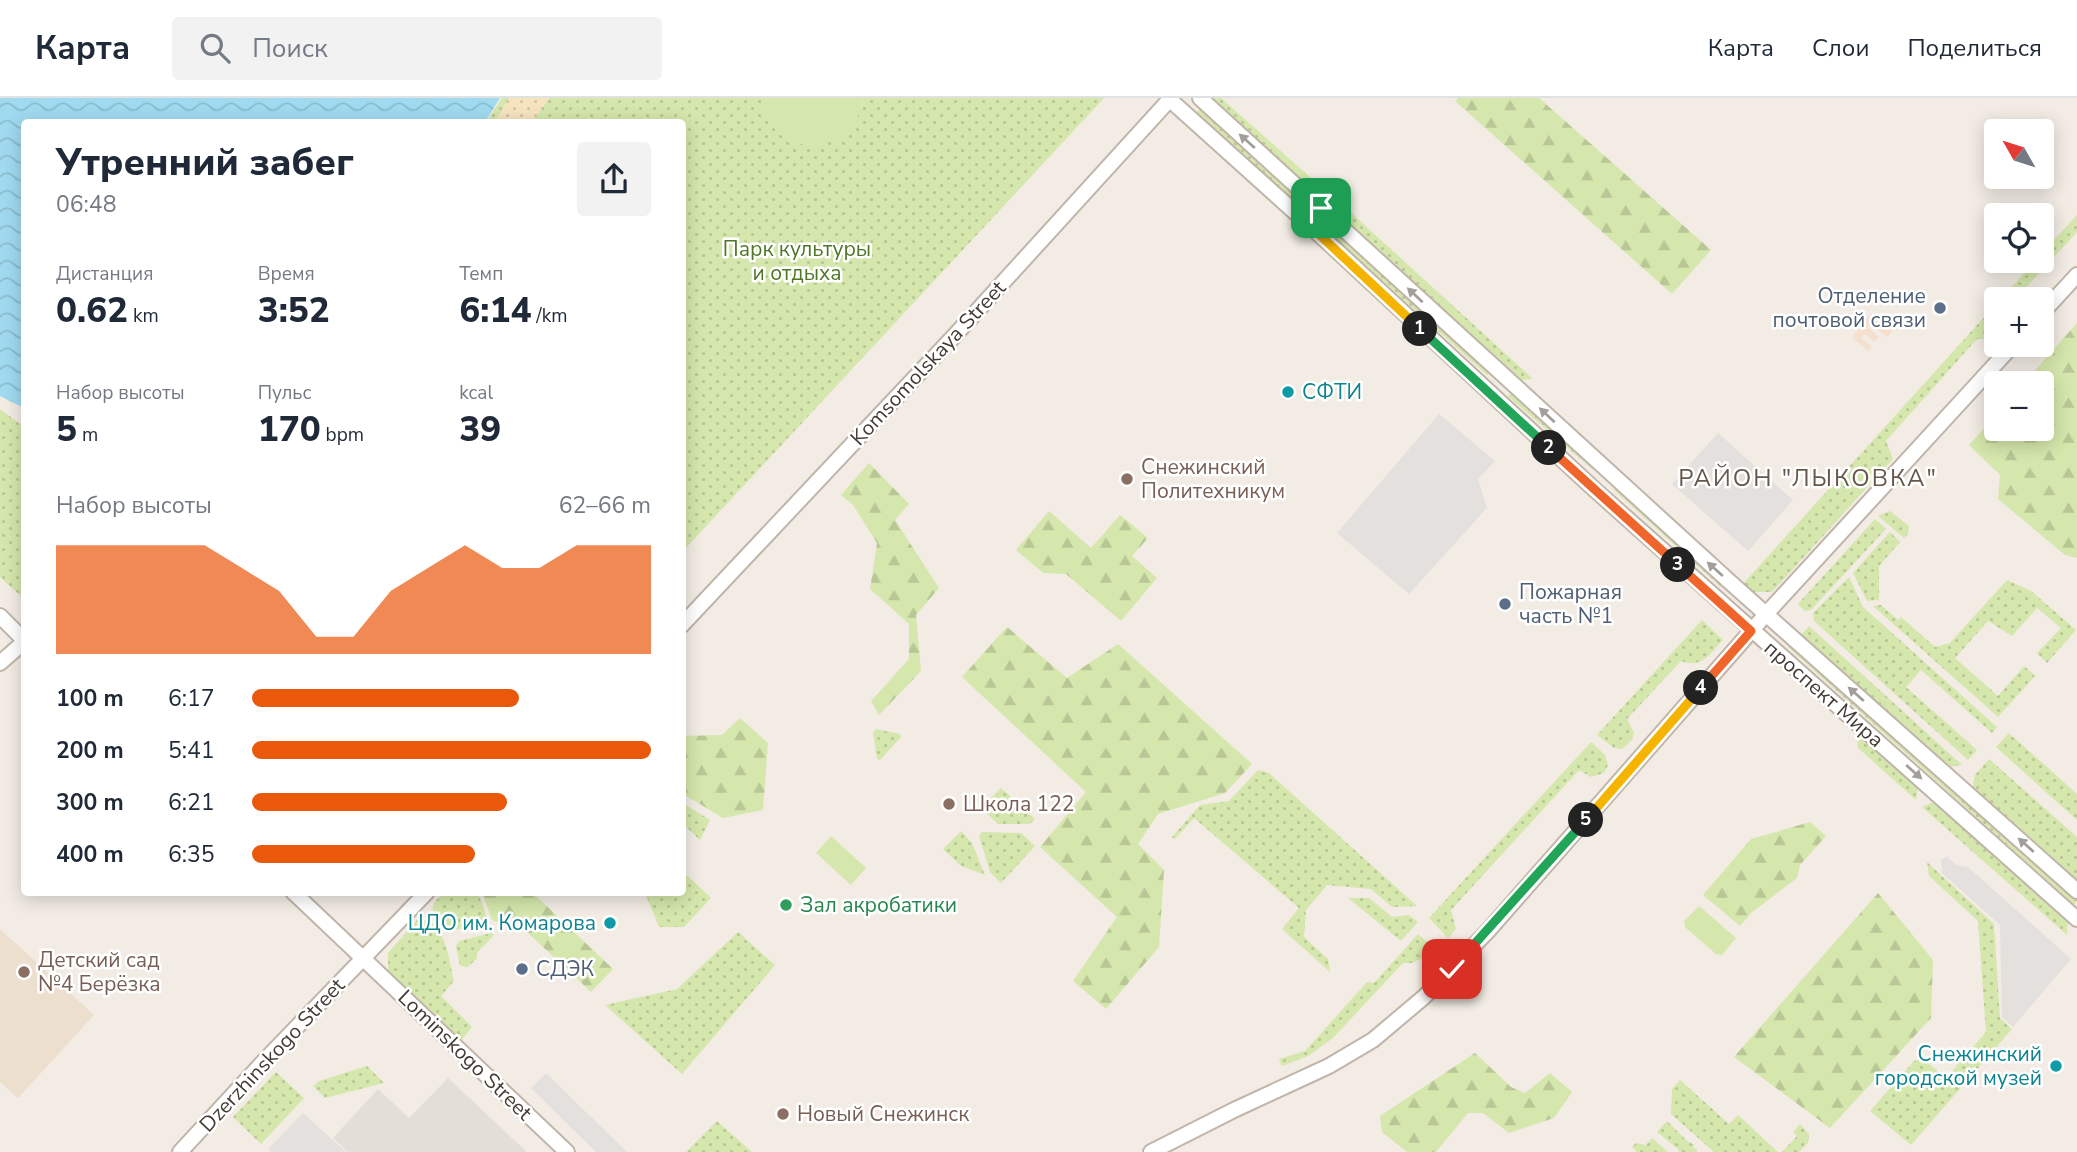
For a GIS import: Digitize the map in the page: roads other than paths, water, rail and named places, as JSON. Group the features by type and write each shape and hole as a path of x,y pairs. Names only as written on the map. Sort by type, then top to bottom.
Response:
{"street":[{"name":"проспект Мира","path":"1170,98 1594,489 2077,919"},
{"name":"Komsomolskaya Street","path":"686,621 956,334 1170,98"},
{"name":"проспект Мира","path":"1200,98 1609,473 2077,891"},
{"path":"1308,224 1321,208"},
{"path":"2054,300 2077,275"},
{"path":"1151,1152 1222,1115 1329,1066 1373,1040 1424,997 1488,931 1767,613 2002,357"},
{"path":"1486,391 1502,373"},
{"path":"1594,489 1609,473"},
{"path":"0,616 21,638"},
{"path":"0,663 21,644"},
{"name":"Lominskogo Street","path":"297,896 567,1152"},
{"path":"363,959 424,896"},
{"name":"Dzerzhinskogo Street","path":"180,1152 363,959"}],"water":[{"path":"0,98 500,98 487,119 21,119 21,406 0,396"}],"place":[{"name":"Отделение почтовой связи","path":"1940,308"},
{"name":"СФТИ","path":"1288,392"},
{"name":"Снежинский Политехникум","path":"1127,479"},
{"name":"Пожарная часть №1","path":"1505,604"},
{"name":"Школа 122","path":"949,804"},
{"name":"Зал акробатики","path":"786,905"},
{"name":"ЦДО им. Комарова","path":"610,923"},
{"name":"СДЭК","path":"522,969"},
{"name":"Детский сад №4 Берёзка","path":"24,972"},
{"name":"Снежинский городской музей","path":"2056,1066"},
{"name":"Новый Снежинск","path":"783,1114"}],"district":[{"name":"РАЙОН \"ЛЫКОВКА\"","path":"1808,478"}],"park label":[{"name":"Парк культуры и отдыха","path":"797,261"}]}
